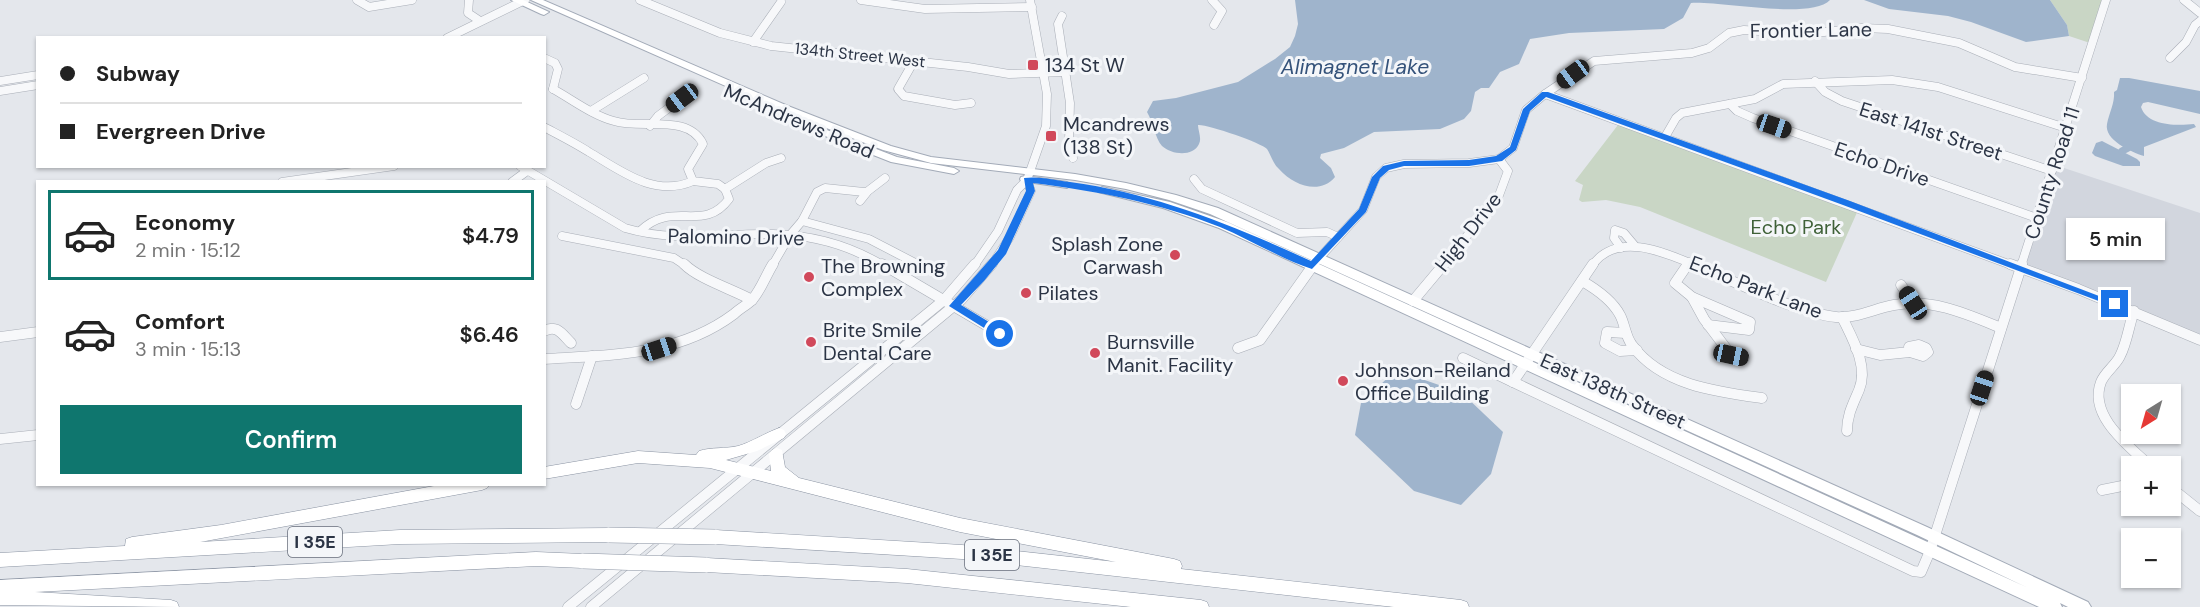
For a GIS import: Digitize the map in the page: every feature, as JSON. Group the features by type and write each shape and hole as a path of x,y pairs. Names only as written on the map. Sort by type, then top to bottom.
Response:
{"highway":[{"path":"546,473 668,453 730,454 758,446 778,434"},
{"path":"777,454 778,470 782,475 828,492"},
{"path":"647,456 710,462 960,525 1269,584"},
{"path":"22,558 221,532 471,486"},
{"name":"I 35E","path":"0,560 400,537 609,535 715,537 962,552 1269,584 1461,607"},
{"name":"I 35E","path":"0,587 536,559 907,576 1201,607"},
{"path":"0,598 171,607"}],"main road":[{"name":"McAndrews Road","path":"535,0 879,146 931,160 1029,176"},
{"name":"McAndrews Road","path":"520,1 869,152 935,169 1029,176"},
{"name":"East 138th Street","path":"1029,176 1166,205 1223,225 1413,301 1527,358"},
{"name":"East 138th Street","path":"1316,262 1932,543 2083,607"},
{"name":"East 138th Street","path":"1932,543 2054,607"}],"street":[{"path":"357,0 369,7 412,0"},
{"path":"470,0 468,13 480,21"},
{"name":"134th Street West","path":"640,0 652,2 720,33 753,42 914,61 969,65 1009,74 1064,72"},
{"path":"568,607 944,300 984,254 998,231 1017,190 1029,176 1046,126 1047,94 1031,4 969,12 929,11 861,0"},
{"path":"1212,0 1222,11 1214,25"},
{"name":"County Road 11","path":"1932,543 2106,0"},
{"path":"2184,0 2200,13"},
{"path":"451,36 520,1"},
{"path":"753,42 781,2"},
{"path":"1062,16 1058,24 1071,109 1069,142 1073,158"},
{"path":"2170,58 2186,42 2195,25 2200,21"},
{"name":"Frontier Lane","path":"1499,159 1513,148 1526,110 1545,94 1594,61 1692,54 1709,48 1729,33 1744,30 1805,34 1862,28 1888,29 1959,43 2015,67 2082,78"},
{"path":"546,59 555,63 558,69 554,89"},
{"path":"914,61 898,88 904,96 955,105 971,103"},
{"path":"0,81 36,75"},
{"path":"591,111 644,78"},
{"path":"1665,137 1676,118 1682,113 1755,99 1783,84 1815,81 1918,82 2066,128"},
{"name":"East 141st Street","path":"1815,81 1826,92 1842,101 2052,171"},
{"path":"0,91 36,85"},
{"path":"546,93 554,89"},
{"path":"554,89 615,123 650,126 676,125 693,129 701,136 703,144 688,169 693,181"},
{"path":"1545,94 2021,268 2134,311 2200,340"},
{"path":"650,126 658,116 682,98"},
{"name":"Echo Drive","path":"1731,104 1737,111 1753,118 2037,218"},
{"path":"546,128 608,166 646,184 660,187 682,186 693,181 718,184 726,189 729,199 719,211 695,218 658,218 640,231"},
{"path":"726,189 738,185 767,160 781,158"},
{"path":"1238,348 1260,340 1316,262 1363,210 1377,177 1386,168 1404,164 1469,163 1499,159"},
{"name":"High Drive","path":"1413,301 1498,198 1508,171 1499,159"},
{"path":"296,180 380,168"},
{"name":"Palomino Drive","path":"523,169 542,180"},
{"path":"591,607 954,306 981,279 1002,252 1031,191 1029,176"},
{"path":"546,358 659,349 692,338 720,324 752,300 790,235 802,221 817,192 825,188 864,192 877,187 885,178"},
{"path":"1194,179 1202,189 1297,233 1327,232 1338,237"},
{"name":"Palomino Drive","path":"546,182 619,226 640,231 692,238 749,234 790,235 828,242 861,253 1008,338"},
{"path":"860,201 864,192"},
{"path":"802,221 868,239 924,267"},
{"name":"Echo Park Lane","path":"1621,248 1613,235 1615,230 1622,231 1635,246"},
{"path":"562,236 680,260 693,273 726,286 752,300"},
{"name":"Echo Park Lane","path":"1513,382 1527,358 1598,257 1609,250 1635,246 1662,251 1800,308 1842,317 1913,303 1948,308 2001,328"},
{"path":"1689,262 1675,283 1692,297 1750,322 1749,330 1708,325"},
{"path":"1581,281 1592,287 1619,313 1626,333 1644,358 1668,373 1702,387 1722,393 1762,398"},
{"path":"1901,285 1913,303"},
{"path":"1692,297 1708,325 1731,355 1744,358"},
{"path":"2134,311 2127,328 2121,355 2101,382 2098,400 2113,430 2140,456"},
{"path":"1842,317 1856,349 1862,378 1846,420 1847,431"},
{"path":"546,330 558,329 571,343"},
{"path":"0,337 36,332"},
{"path":"1626,333 1607,332 1605,343 1620,351 1637,350"},
{"path":"1856,349 1880,355 1910,352"},
{"path":"576,404 592,356"},
{"path":"1463,358 1913,571 1921,572 1932,543"},
{"path":"0,439 36,435"},
{"path":"2102,490 2121,486"},
{"path":"2181,496 2200,512"}],"shaded area":[{"path":"2055,165 2200,213 2200,340 2021,268"}],"green space":[{"path":"2050,0 2106,0 2093,44 2069,36 2067,25"},
{"name":"Echo Park","path":"1621,121 1859,208 1826,282 1640,207 1606,200 1582,202 1579,200 1583,185 1575,181"}],"water":[{"name":"Alimagnet Lake","path":"1295,0 1830,0 1820,6 1804,9 1691,3 1683,18 1664,29 1569,33 1530,39 1519,64 1500,72 1489,88 1481,88 1475,92 1471,111 1464,119 1440,129 1374,132 1344,148 1321,154 1320,158 1331,168 1335,177 1322,186 1299,184 1277,167 1263,146 1212,127 1198,125 1200,142 1196,148 1187,153 1177,153 1162,146 1147,112 1153,101 1176,98 1238,82 1275,59 1290,47 1295,36 1298,24"},
{"path":"1864,0 2050,0 2067,25 2069,36 2026,42 1948,16 1889,9"},
{"path":"2120,78 2200,91 2200,114 2148,102 2143,103 2141,107 2149,118 2156,121 2171,125 2194,124 2196,127 2144,147 2144,156 2119,144 2107,130 2107,124 2114,92 2117,90"},
{"path":"2102,141 2137,159 2140,166 2123,166 2095,156 2092,153 2096,143"},
{"path":"1396,370 1462,393 1503,432 1491,474 1461,505 1414,491 1355,435 1361,403"}],"waterway":[{"path":"2122,151 2128,148"}],"place":[{"name":"134 St W","path":"1033,65"},
{"name":"Mcandrews (138 St)","path":"1051,136"},
{"name":"Splash Zone Carwash","path":"1175,255"},
{"name":"The Browning Complex","path":"809,277"},
{"name":"Pilates","path":"1026,293"},
{"name":"Brite Smile Dental Care","path":"811,342"},
{"name":"Burnsville Manit. Facility","path":"1095,353"},
{"name":"Johnson-Reiland Office Building","path":"1343,381"}],"route":[{"path":"1000,334 954,306 981,279 1002,252 1031,191 1027,180 1091,188 1166,205 1223,225 1312,266 1363,210 1377,177 1386,168 1404,164 1469,163 1499,159 1513,148 1526,110 1545,94 2115,304"}]}
